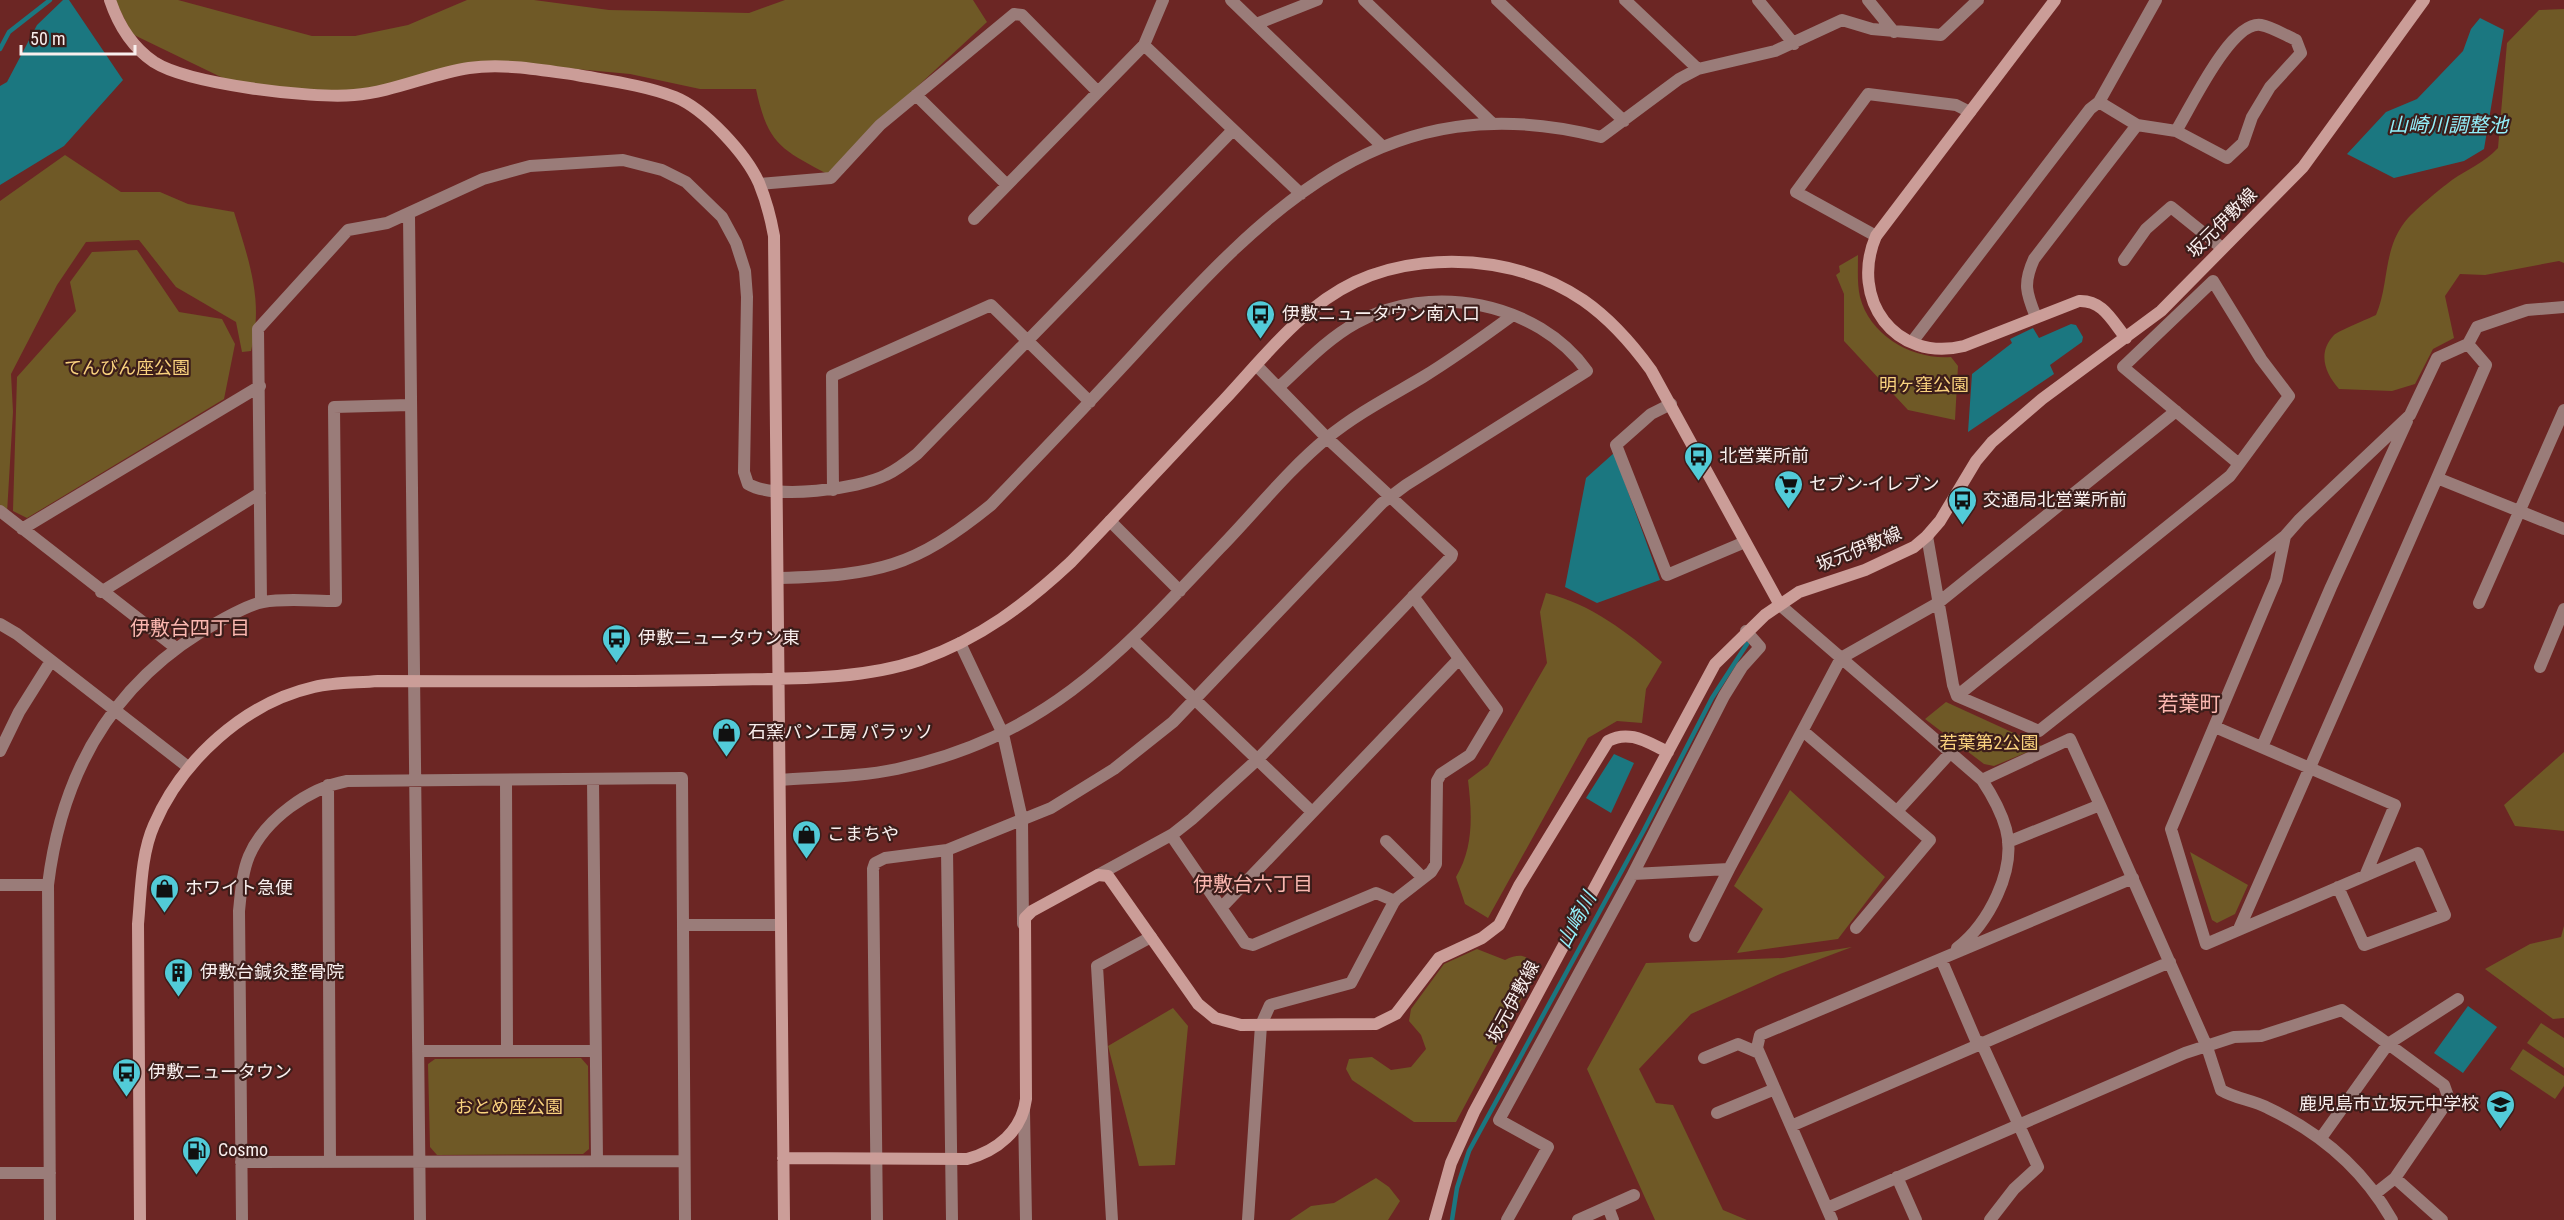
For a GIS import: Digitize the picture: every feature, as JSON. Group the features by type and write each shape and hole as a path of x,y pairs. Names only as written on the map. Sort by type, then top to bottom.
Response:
{"street":[{"path":"110,0 127,36 141,52 156,63 183,73 225,83 318,97 355,95 470,68 502,66 638,85 677,98 696,111 724,135 748,165 759,184 774,236 779,491 778,678 784,1220"},
{"path":"974,219 1144,45 1163,0"},
{"path":"1231,0 1382,146"},
{"path":"1256,24 1317,0"},
{"path":"1364,0 1493,124"},
{"path":"1497,0 1624,121"},
{"path":"1625,0 1698,69"},
{"path":"1758,0 1794,44"},
{"path":"1868,0 1894,32"},
{"path":"779,578 842,576 874,571 922,554 953,535 991,505 1090,402 1201,280 1320,179 1382,146 1453,126 1493,124 1522,123 1569,129 1601,137 1679,79 1698,69 1775,51 1842,20 1872,29 1941,34 1978,0"},
{"path":"2055,0 1876,236 1868,264 1869,292 1881,318 1899,335 1929,349 1951,349 2079,301 2093,301 2126,339"},
{"path":"1912,342 2090,109 2099,102 2156,0"},
{"name":"坂元伊敷線","path":"1435,1220 1450,1163 1474,1112 1715,664 1746,631 1799,592 1894,558 1914,547 1927,536 1946,513 1976,461 1992,442 2042,399 2161,311 2303,167 2424,0"},
{"path":"759,184 831,178 880,126 1014,14 1022,15 1098,92"},
{"path":"2099,102 2137,125 2176,131 2227,158 2243,143 2252,117 2270,87 2301,53 2296,40 2260,24 2248,27 2219,57 2176,131"},
{"path":"1144,45 1300,194"},
{"path":"1876,236 1796,192 1868,94 1956,105 1970,112"},
{"path":"916,95 1007,185"},
{"path":"2036,317 2028,298 2025,277 2034,259 2137,125"},
{"path":"261,602 258,330 348,230 387,223 409,215 483,179 530,166 623,160 662,170 686,182 722,217 736,243 745,272 747,297 744,472 748,484 754,488 779,491 833,490 863,484 900,467 917,454 1026,339 1233,130"},
{"path":"2124,260 2146,229 2171,207 2222,248"},
{"path":"409,215 420,1220"},
{"path":"140,1220 138,924 142,883 153,827 188,767 230,728 275,701 315,687 415,681 778,678 878,671 921,660 990,628 1042,590 1308,313 1354,283 1379,272 1416,264 1483,263 1530,273 1558,284 1602,313 1633,345 1671,404 1780,605 1982,780 1995,801 2008,842 1995,903 1977,931 1942,959"},
{"path":"1958,696 2230,476 2239,464 2289,396 2261,359 2213,281 2123,367 2239,464"},
{"path":"877,1220 873,869 880,860 947,849 1051,808 1114,769 1173,722 1390,496 1587,371 1576,356 1561,342 1531,322 1468,303 1438,301 1408,304 1382,311 1357,322 1335,337 1279,387"},
{"path":"833,490 832,376 991,306 1090,402"},
{"path":"2262,747 2331,587 2437,358 2468,344 2477,327 2527,310 2564,307"},
{"path":"2161,311 2170,323"},
{"path":"780,780 897,769 949,754 1004,734 1081,686 1133,640 1327,438 1434,370 1513,315"},
{"path":"2239,929 2486,365 2468,344"},
{"path":"1023,924 1032,911 1171,835 1257,760 1452,554 1327,438 1256,365"},
{"path":"22,529 260,386"},
{"path":"1671,404 1651,414 1616,445 1667,575 1745,542"},
{"path":"50,1220 48,885 53,846 71,784 82,760 114,710 176,648 220,620 261,602 336,601 334,407 410,405"},
{"path":"2479,603 2564,410"},
{"path":"1695,936 1841,658 1938,603 2176,411"},
{"path":"1927,536 1953,686 1958,696 2039,731 2285,536 2410,415"},
{"path":"2437,478 2564,529"},
{"path":"101,592 260,493"},
{"path":"0,512 176,648"},
{"path":"1110,521 1180,591"},
{"path":"2285,536 2276,580 2171,829 2205,944 2239,929 2418,853 2445,915 2364,945 2338,887"},
{"path":"1248,1220 1261,1025 1270,1005 1351,983 1395,901 1436,864 1437,781 1441,774 1470,755 1497,710 1413,596"},
{"path":"2540,667 2564,609"},
{"path":"0,624 188,767"},
{"path":"1507,1220 1548,1147 1499,1120 1633,874 1724,696 1742,667 1760,647 1746,631"},
{"path":"1133,640 1312,812"},
{"path":"960,643 1004,734 1022,819 1026,1220"},
{"path":"1221,908 1459,658"},
{"path":"0,751 19,712 51,661"},
{"path":"2215,727 2395,804 2365,876"},
{"path":"1803,731 1898,810 1930,840 1856,928"},
{"path":"1098,875 1108,876 1206,1012 1227,1022 1261,1025 1364,1026 1376,1024 1396,1014 1439,958 1482,938 1499,925 1519,886 1608,741 1624,735 1634,736 1668,752"},
{"path":"1982,780 2070,740 2207,1047 2221,1090 2236,1099 2265,1106 2321,1138 2359,1173 2376,1193 2392,1220"},
{"path":"1898,810 1951,752"},
{"path":"242,1220 238,911 242,880 250,854 277,818 304,798 328,785 347,781 682,778 685,1220"},
{"path":"594,780 594,1051 597,1161"},
{"path":"506,781 507,1050"},
{"path":"328,785 330,1162"},
{"path":"2008,842 2100,805"},
{"path":"1171,835 1245,943 1253,945 1376,893 1395,901"},
{"path":"1386,841 1423,878"},
{"path":"947,849 952,1220"},
{"path":"1633,874 1729,869"},
{"path":"1832,1220 1757,1048 1760,1035 2133,878"},
{"path":"0,885 48,885"},
{"path":"684,925 781,925"},
{"path":"1112,1220 1097,966 1151,936"},
{"path":"1942,959 2038,1167 2014,1189 1990,1220"},
{"path":"1791,1126 1979,1042 2170,962"},
{"path":"2321,1138 2388,1044 2458,999"},
{"path":"1827,1208 2185,1053 2234,1037 2261,1036 2342,1010 2444,1085 2449,1099 2395,1178 2376,1193"},
{"path":"1704,1058 1738,1044 1759,1053"},
{"path":"418,1051 594,1051"},
{"path":"1717,1113 1775,1089"},
{"path":"783,1158 967,1159 996,1148 1011,1133 1024,1111"},
{"path":"241,1162 684,1161"},
{"path":"0,1173 50,1173"},
{"path":"1897,1177 1916,1220"},
{"path":"2395,1178 2442,1220"},
{"path":"1578,1220 1634,1195"},
{"path":"1608,1207 1613,1220"}],"green space":[{"path":"115,0 178,0 312,36 355,36 408,25 467,0 534,0 609,10 749,13 785,0 973,0 987,22 879,122 829,175 788,151 779,143 766,122 756,89 700,89 630,74 501,62 377,92 299,92 225,79 132,34"},
{"path":"2564,9 2564,263 2559,261 2485,275 2460,274 2445,296 2454,338 2433,349 2415,384 2392,391 2339,389 2325,363 2324,356 2329,342 2337,333 2376,315 2383,292 2389,257 2397,234 2408,218 2447,184 2482,162 2498,148 2507,43 2539,10"},
{"path":"65,155 121,192 160,192 188,204 234,212 253,281 255,333 251,351 242,352 236,322 176,287 139,240 86,242 57,285 11,374 13,412 7,513 0,515 0,201"},
{"name":"てんびん座公園","path":"137,250 179,312 222,319 235,344 224,399 27,518 13,511 17,377 76,311 70,282 92,252"},
{"name":"明ヶ窪公園","path":"1858,255 1860,297 1873,323 1883,334 1908,350 1937,357 1951,357 1958,366 1955,420 1908,410 1844,341 1844,294 1836,275 1840,272 1839,266"},
{"path":"1546,593 1578,604 1608,620 1662,662 1646,689 1642,723 1617,721 1588,738 1488,918 1465,904 1456,877 1469,842 1471,818 1468,780 1488,765 1547,663 1540,612"},
{"name":"若葉第2公園","path":"1946,702 2042,746 1994,766 1984,764 1925,719"},
{"path":"2564,752 2564,831 2515,826 2504,805"},
{"path":"1790,790 1885,877 1838,939 1737,953 1763,909 1734,886"},
{"path":"2190,852 2248,885 2235,914 2217,923 2212,920"},
{"path":"2564,926 2564,1018 2553,1019 2485,969 2530,944 2561,937"},
{"path":"1852,947 1780,974 1691,1014 1639,1069 1656,1103 1673,1105 1723,1210 1747,1220 1655,1220 1587,1069 1646,963 1783,958"},
{"path":"1477,949 1505,960 1516,956 1525,957 1531,963 1535,974 1456,1122 1414,1122 1352,1080 1346,1069 1349,1059 1372,1057 1391,1070 1411,1067 1426,1049 1421,1035 1409,1021 1411,1009 1444,964"},
{"path":"1173,1008 1188,1026 1175,1165 1139,1166 1108,1046"},
{"path":"2541,1023 2564,1038 2564,1068 2527,1043"},
{"path":"2523,1049 2564,1076 2564,1086 2555,1099 2510,1069"},
{"name":"おとめ座公園","path":"581,1058 588,1066 589,1149 583,1154 437,1155 430,1147 428,1064 435,1059"},
{"path":"1376,1178 1389,1187 1400,1201 1388,1220 1290,1220 1311,1206 1334,1203"}],"water":[{"path":"63,0 69,0 123,80 64,146 0,185 0,86 7,82 37,25"},
{"name":"山崎川調整池","path":"2480,18 2504,30 2484,149 2464,161 2394,178 2347,154 2386,112 2417,99 2463,51 2471,29"},
{"path":"2071,324 2076,325 2083,337 2082,342 2050,365 2054,374 1968,432 1972,374 2012,343 2010,339 2033,328 2039,338"},
{"path":"1614,453 1660,580 1597,603 1565,587 1586,478"},
{"path":"1614,754 1634,763 1611,813 1586,798"},
{"path":"2468,1006 2497,1027 2463,1073 2434,1053"}],"waterway":[{"path":"0,49 9,32 50,0"},
{"name":"山崎川","path":"1452,1220 1457,1188 1469,1151 1644,830 1712,698 1747,644"}],"place":[{"name":"伊敷ニュータウン南入口","path":"1261,340"},
{"name":"北営業所前","path":"1698,482"},
{"name":"セブン-イレブン","path":"1788,510"},
{"name":"交通局北営業所前","path":"1962,526"},
{"name":"伊敷ニュータウン東","path":"617,664"},
{"name":"石窯パン工房 パラッソ","path":"727,758"},
{"name":"こまちや","path":"806,860"},
{"name":"ホワイト急便","path":"164,914"},
{"name":"伊敷台鍼灸整骨院","path":"179,998"},
{"name":"伊敷ニュータウン","path":"127,1098"},
{"name":"鹿児島市立坂元中学校","path":"2500,1130"},
{"name":"Cosmo","path":"197,1176"}],"district":[{"name":"伊敷台四丁目","path":"190,628"},
{"name":"若葉町","path":"2189,704"},
{"name":"伊敷台六丁目","path":"1253,884"}]}
